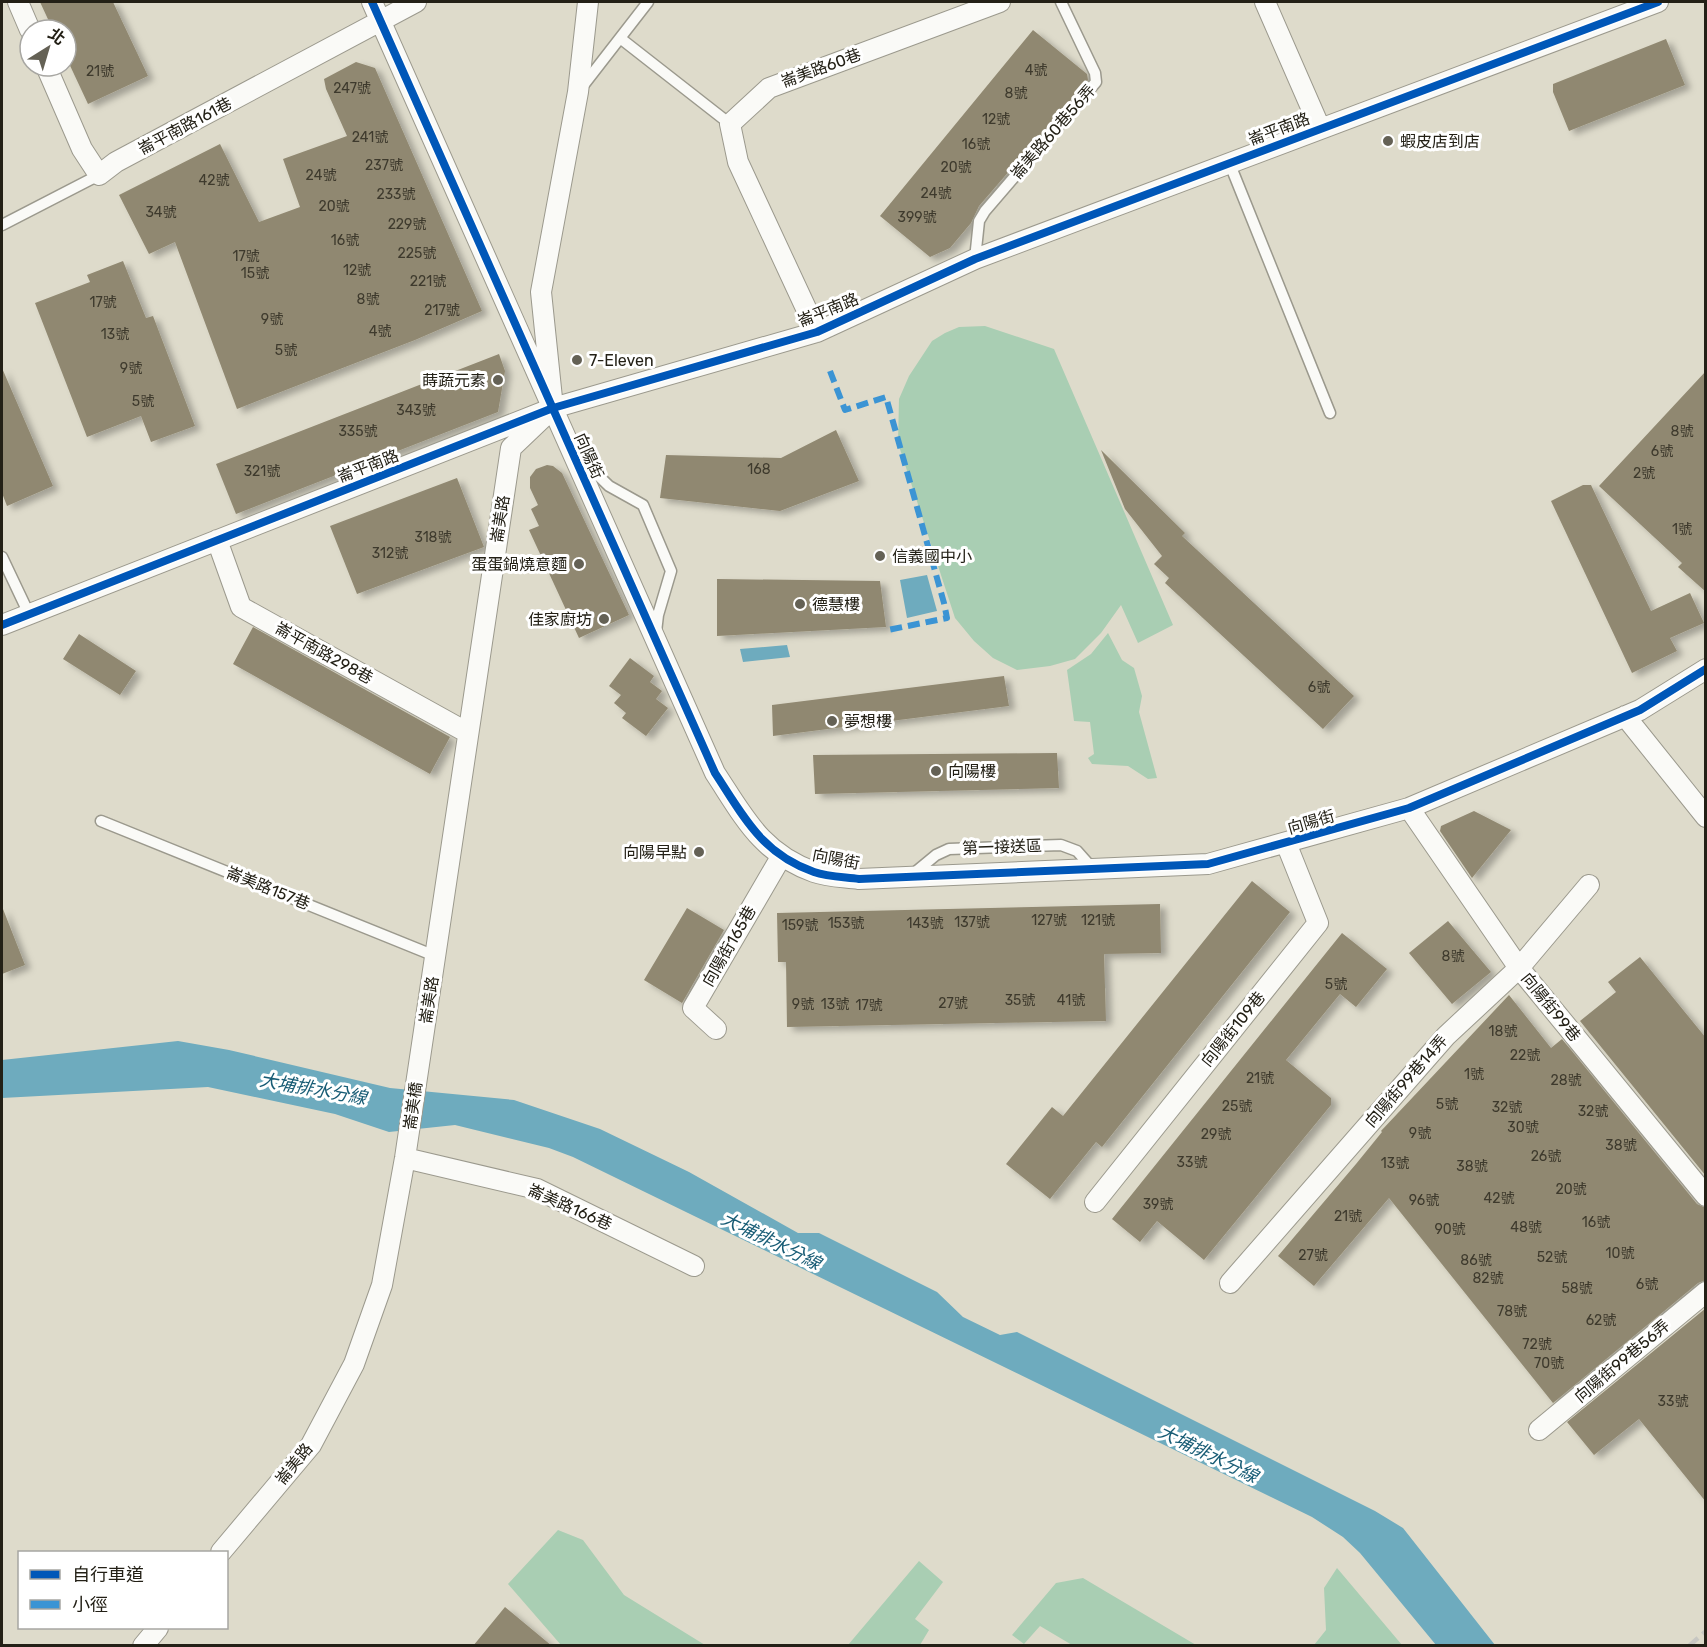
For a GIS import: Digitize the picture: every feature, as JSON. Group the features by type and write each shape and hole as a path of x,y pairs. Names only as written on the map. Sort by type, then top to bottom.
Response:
{"street":[{"path":"18,2 25,18"},
{"name":"向陽街","path":"372,2 716,773 751,829 781,856 816,873 860,879 1208,864 1409,808 1640,710 1706,669"},
{"name":"崙平南路161巷","path":"99,175 116,162 417,2"},
{"path":"553,408 540,292 578,92 588,2"},
{"name":"崙美路60巷","path":"730,124 769,88 999,2"},
{"path":"1265,2 1320,128"},
{"name":"崙平南路","path":"2,625 553,408 817,332 975,259 1658,2"},
{"path":"51,78 82,149 99,175"},
{"path":"730,124 738,162 817,332"},
{"name":"崙美路","path":"420,1054 511,448 553,408"},
{"name":"崙平南路298巷","path":"217,540 241,607 468,733"},
{"path":"1625,716 1706,817"},
{"name":"向陽街99巷","path":"1409,808 1520,968 1706,1196"},
{"name":"向陽街109巷","path":"1095,1203 1318,923 1286,843"},
{"name":"向陽街165巷","path":"716,1029 693,1008 781,856"},
{"name":"向陽街99巷14弄","path":"1230,1283 1446,1036 1520,968 1589,885"},
{"name":"崙美橋","path":"405,1158 420,1054"},
{"name":"崙美路","path":"222,1551 311,1445 354,1364 382,1285 405,1158"},
{"name":"崙美路166巷","path":"405,1158 537,1189 694,1266"},
{"name":"向陽街99巷56弄","path":"1539,1430 1706,1292"},
{"path":"143,1646 157,1629"}],"lane":[{"path":"578,92 648,2"},
{"name":"崙美路60巷56弄","path":"975,259 979,220 985,211 1096,82 1095,73 1061,2"},
{"path":"620,38 730,124"},
{"path":"1229,162 1330,413"},
{"path":"2,225 99,175"},
{"path":"571,449 609,486 643,505 671,571 656,625 659,647"},
{"path":"2,557 29,614"},
{"name":"崙美路157巷","path":"101,821 435,956"}],"green space":[{"path":"985,326 1054,349 1173,625 1138,643 1121,605 1101,633 1075,659 1050,666 1017,670 993,658 974,641 955,618 898,443 899,399 909,376 932,341 959,327"},
{"path":"1108,633 1122,660 1134,668 1142,696 1139,712 1157,778 1148,779 1128,766 1092,764 1088,758 1094,754 1090,722 1074,721 1067,670 1091,654"},
{"path":"558,1530 583,1540 624,1595 705,1645 561,1645 508,1584"},
{"path":"919,1561 943,1582 915,1619 929,1630 920,1645 848,1645"},
{"path":"1337,1568 1402,1645 1314,1645 1326,1630 1324,1588"},
{"path":"1083,1578 1196,1645 1072,1645 1040,1626 1024,1644 1012,1635 1056,1583"}],"water":[{"path":"927,575 937,611 907,618 900,580"},
{"path":"787,645 790,657 743,662 740,649"},
{"name":"大埔排水分線","path":"178,1041 229,1050 390,1088 514,1100 600,1129 689,1172 798,1233 819,1233 937,1292 963,1317 1000,1335 1017,1332 1375,1511 1403,1528 1495,1645 1436,1645 1360,1553 1343,1537 1312,1517 573,1157 549,1148 455,1125 389,1132 335,1114 208,1087 2,1098 2,1060"}],"building":[{"path":"40,2 113,2 148,76 88,104 76,78 78,78 78,18 47,18"},
{"path":"1033,30 1087,74 1088,80 979,206 971,223 950,248 930,257 880,216"},
{"path":"1666,39 1685,85 1569,131 1553,92 1553,84"},
{"path":"356,62 375,68 482,311 415,340 237,409 175,242 149,254 119,195 220,144 259,222 300,207 283,159 347,136 326,89 324,79"},
{"path":"123,261 146,318 153,316 195,426 151,442 141,416 87,437 35,303 90,282 87,275"},
{"path":"499,354 505,371 498,412 236,514 216,464"},
{"path":"2,368 53,486 7,506 2,493"},
{"path":"1706,371 1706,592 1678,567 1682,563 1599,486"},
{"path":"836,430 859,481 780,511 660,498 666,455 781,458"},
{"path":"1101,450 1185,533 1182,536 1354,696 1323,729 1165,583 1169,578 1154,564 1162,556 1125,509"},
{"path":"547,465 553,466 562,473 629,615 579,638 529,530 539,526 531,509 538,505 530,488 530,477 536,469"},
{"path":"457,478 484,547 357,594 330,526"},
{"path":"1583,485 1591,485 1651,611 1690,593 1704,623 1670,638 1677,651 1632,673 1551,501"},
{"name":"德慧樓","path":"717,579 880,581 886,627 717,636"},
{"path":"253,627 450,737 430,774 233,664"},
{"path":"79,634 136,671 120,695 63,659"},
{"path":"630,658 654,676 650,682 662,691 656,699 668,708 646,736 622,718 626,713 614,703 621,695 609,686"},
{"name":"夢想樓","path":"1004,676 1009,706 773,736 772,705"},
{"name":"向陽樓","path":"1057,753 1059,788 815,794 813,755"},
{"path":"1474,811 1511,830 1472,878 1440,831 1441,826"},
{"path":"1252,881 1290,912 1102,1147 1096,1142 1050,1199 1006,1164 1052,1107 1063,1116"},
{"path":"1160,904 1161,953 1104,954 1106,1021 787,1027 786,962 778,962 777,913"},
{"path":"687,908 724,930 682,1003 644,980"},
{"path":"2,910 25,965 2,974"},
{"path":"1448,921 1491,972 1452,1004 1409,953"},
{"path":"1342,933 1387,969 1356,1007 1340,994 1286,1060 1331,1098 1331,1105 1204,1260 1157,1221 1140,1242 1112,1219"},
{"path":"1640,957 1706,1038 1706,1176 1580,1021 1616,992 1608,982"},
{"path":"1509,995 1551,1048 1562,1039 1697,1204 1706,1208 1706,1280 1698,1283 1553,1403 1389,1198 1314,1286 1278,1256 1381,1131"},
{"path":"1706,1308 1706,1502 1639,1419 1594,1455 1567,1422"},
{"path":"505,1607 552,1646 473,1646"}],"railway":[{"path":"1689,1646 1706,1631"}],"marked path":[{"path":"830,371 845,410 886,397 944,603 947,618 888,630"}],"cycle path":[{"path":"372,2 715,773 756,832 780,855 796,864 819,874 859,879 1208,864 1409,808 1640,710 1706,669"},
{"path":"2,625 553,408 817,332 975,259 1658,2"}],"place":[{"name":"蝦皮店到店","path":"1388,141"},
{"name":"7-Eleven","path":"577,360"},
{"name":"蒔蔬元素","path":"498,380"},
{"name":"信義國中小","path":"880,556"},
{"name":"蛋蛋鍋燒意麵","path":"579,564"},
{"name":"德慧樓","path":"800,604"},
{"name":"佳家廚坊","path":"604,619"},
{"name":"夢想樓","path":"832,721"},
{"name":"向陽樓","path":"936,771"},
{"name":"向陽早點","path":"699,852"}]}
